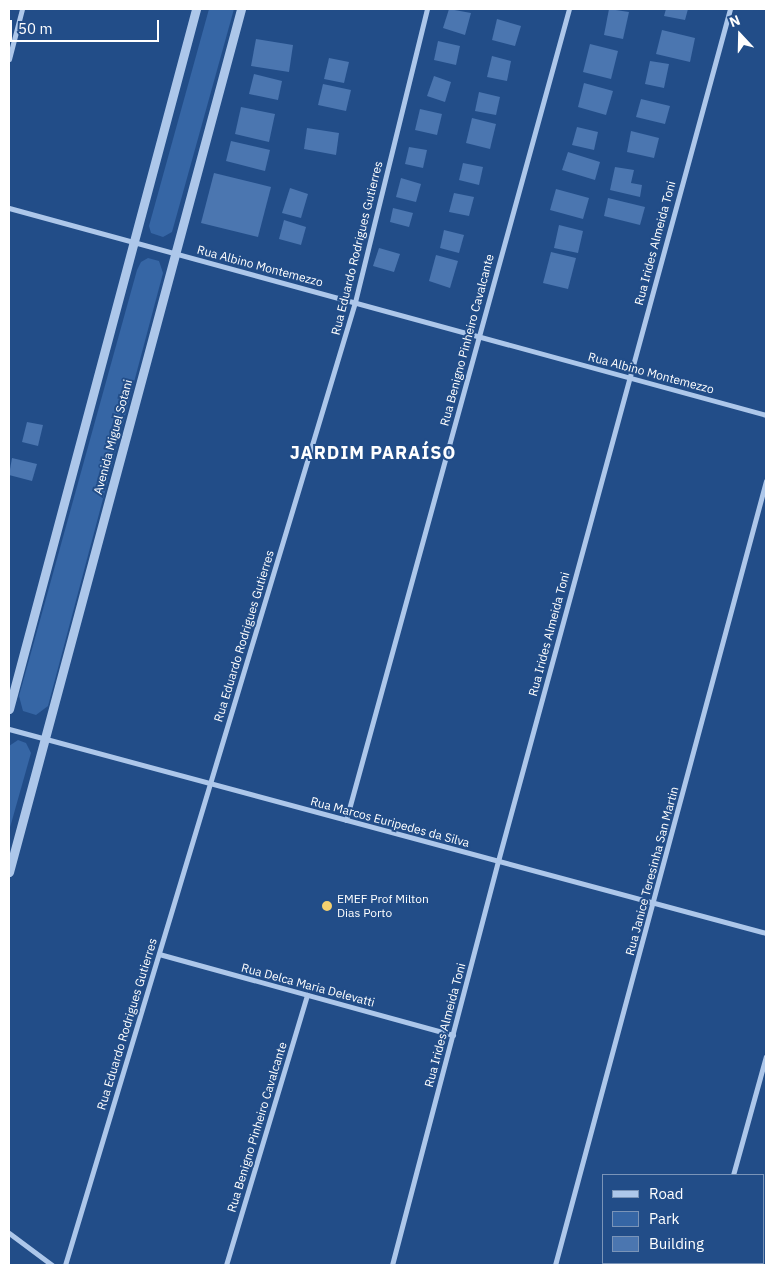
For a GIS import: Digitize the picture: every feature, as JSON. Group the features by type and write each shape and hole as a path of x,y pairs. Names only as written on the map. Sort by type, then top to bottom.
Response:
{"street":[{"path":"9,59 22,9"},
{"path":"9,709 196,9"},
{"name":"Avenida Miguel Sotani","path":"9,872 241,9"},
{"name":"Rua Eduardo Rodrigues Gutierres","path":"65,1265 355,302 428,9"},
{"name":"Rua Benigno Pinheiro Cavalcante","path":"346,820 568,9"},
{"name":"Rua Irides Almeida Toni","path":"392,1265 628,377 730,9"},
{"name":"Rua Albino Montemezzo","path":"9,208 766,415"},
{"name":"Rua Janice Teresinha San Martin","path":"555,1265 654,903 766,481"},
{"name":"Rua Marcos Euripedes da Silva","path":"9,730 766,934"},
{"name":"Rua Delca Maria Delevatti","path":"159,954 452,1035"},
{"name":"Rua Benigno Pinheiro Cavalcante","path":"226,1265 307,995"},
{"path":"733,1174 766,1056"},
{"path":"9,1233 52,1265"}],"green space":[{"path":"209,9 234,9 172,232 163,237 151,233 149,226"},
{"path":"148,258 159,261 163,273 48,706 36,715 23,711 19,696 137,270 141,262"},
{"path":"18,740 26,743 31,753 9,831 9,746"}],"building":[{"path":"449,9 471,13 465,35 443,28"},
{"path":"609,9 629,12 623,39 604,35"},
{"path":"666,9 688,9 685,20 664,16"},
{"path":"497,19 521,26 515,46 492,40"},
{"path":"662,30 695,38 690,62 656,54"},
{"path":"256,39 293,45 289,72 251,66"},
{"path":"438,41 460,46 456,65 434,60"},
{"path":"590,44 618,51 611,79 583,72"},
{"path":"492,56 511,61 507,81 487,77"},
{"path":"329,58 349,62 344,83 324,79"},
{"path":"650,61 669,64 664,88 645,84"},
{"path":"254,74 282,81 278,100 249,94"},
{"path":"434,76 451,82 445,102 427,96"},
{"path":"584,83 613,91 606,115 578,107"},
{"path":"323,84 351,90 346,111 318,105"},
{"path":"479,92 500,97 496,115 475,111"},
{"path":"641,99 670,106 665,124 636,117"},
{"path":"241,107 275,114 269,142 235,134"},
{"path":"420,109 442,114 437,135 415,130"},
{"path":"472,118 496,124 490,149 466,143"},
{"path":"577,127 598,132 594,150 572,145"},
{"path":"307,128 339,133 336,155 304,149"},
{"path":"631,131 659,138 654,158 627,152"},
{"path":"231,141 270,150 265,171 226,161"},
{"path":"409,147 427,150 423,168 405,164"},
{"path":"568,152 600,162 595,180 562,170"},
{"path":"463,163 483,167 479,185 459,180"},
{"path":"615,167 634,170 631,183 642,185 640,197 610,190"},
{"path":"214,173 271,187 258,237 201,223"},
{"path":"401,178 421,184 416,202 396,197"},
{"path":"290,188 308,194 301,218 282,213"},
{"path":"556,189 589,198 583,219 550,210"},
{"path":"454,193 474,197 469,216 449,212"},
{"path":"608,198 645,207 640,225 604,216"},
{"path":"393,208 413,213 409,227 390,222"},
{"path":"284,220 306,227 301,245 279,239"},
{"path":"559,225 583,231 578,253 554,248"},
{"path":"444,230 464,235 459,253 440,248"},
{"path":"379,248 400,254 394,272 373,266"},
{"path":"551,252 576,258 568,289 543,283"},
{"path":"436,255 458,261 450,288 429,281"},
{"path":"27,422 43,425 38,446 22,442"},
{"path":"12,458 37,464 32,481 9,475"}],"place":[{"name":"EMEF Prof Milton Dias Porto","path":"327,906"}],"district":[{"name":"JARDIM PARAÍSO","path":"373,453"}]}
